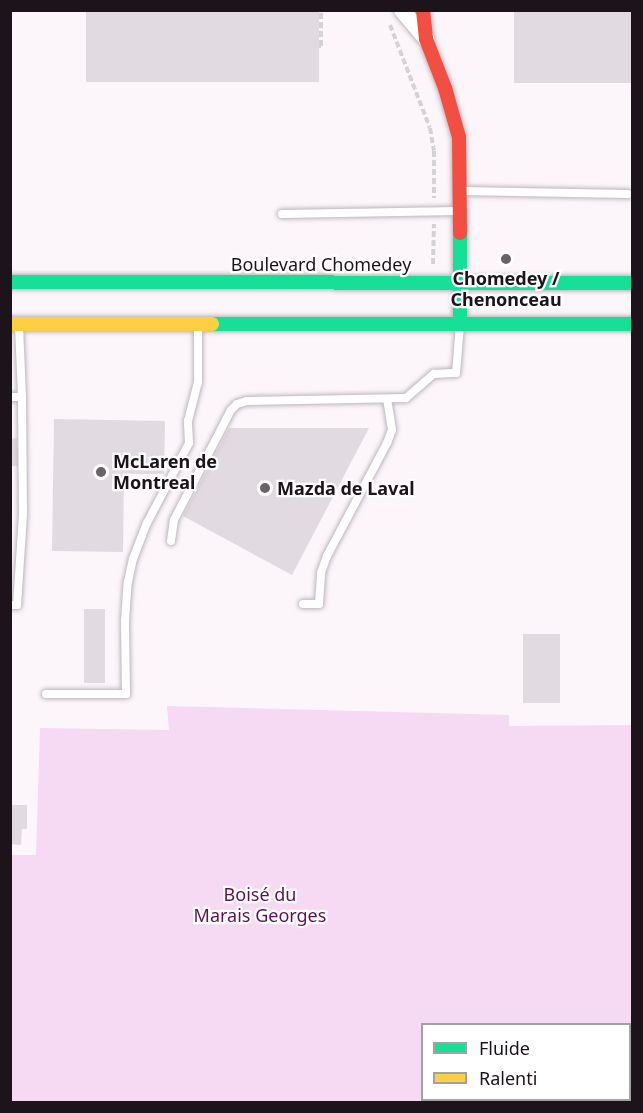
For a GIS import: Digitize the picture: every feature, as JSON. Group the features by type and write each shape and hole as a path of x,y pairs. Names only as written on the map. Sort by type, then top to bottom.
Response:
{"street":[{"path":"402,10 426,39"},
{"path":"423,10 426,39 457,126 461,191 460,324"},
{"name":"Boulevard Chomedey","path":"10,282 633,283"},
{"path":"15,324 633,324"}],"lane":[{"path":"461,191 628,194"},
{"path":"282,214 461,211"},
{"path":"10,604 17,605 23,514 22,397 15,324"},
{"path":"46,694 126,694 124,621 128,582 133,559 147,523 189,443 188,421 198,382 198,324"},
{"path":"171,541 174,520 231,410 237,404 247,401 406,398 434,374 456,373 460,324"},
{"path":"10,397 22,397"},
{"path":"303,604 319,604 321,573 327,556 387,443 392,430 387,400"}],"path":[{"path":"319,46 321,46 321,10"},
{"path":"389,22 430,128 434,191"},
{"path":"432,255 434,230"}],"green space":[{"name":"Boisé du Marais Georges","path":"167,706 509,715 509,726 632,725 632,1102 11,1102 11,855 36,855 40,728 169,730"}],"building":[{"path":"86,12 319,12 319,82 86,82"},
{"path":"514,12 632,12 632,83 514,83"},
{"path":"54,419 165,421 164,474 124,474 123,552 52,551"},
{"path":"229,428 369,428 292,575 183,516"},
{"path":"17,438 18,466 10,466 10,439"},
{"path":"84,609 105,609 105,683 84,683"},
{"path":"523,634 560,634 560,703 523,703"},
{"path":"10,805 27,805 27,829 22,829 21,845 10,844"}],"traffic: fast":[{"path":"460,233 460,324"},
{"path":"10,282 632,283"},
{"path":"212,324 632,324"}],"traffic: slow":[{"path":"10,324 212,324"}],"traffic: jam":[{"path":"423,10 426,39 445,88 459,137 460,233"}],"place":[{"name":"Chomedey / Chenonceau","path":"506,259"},
{"name":"McLaren de Montreal","path":"101,472"},
{"name":"Mazda de Laval","path":"265,488"}]}
